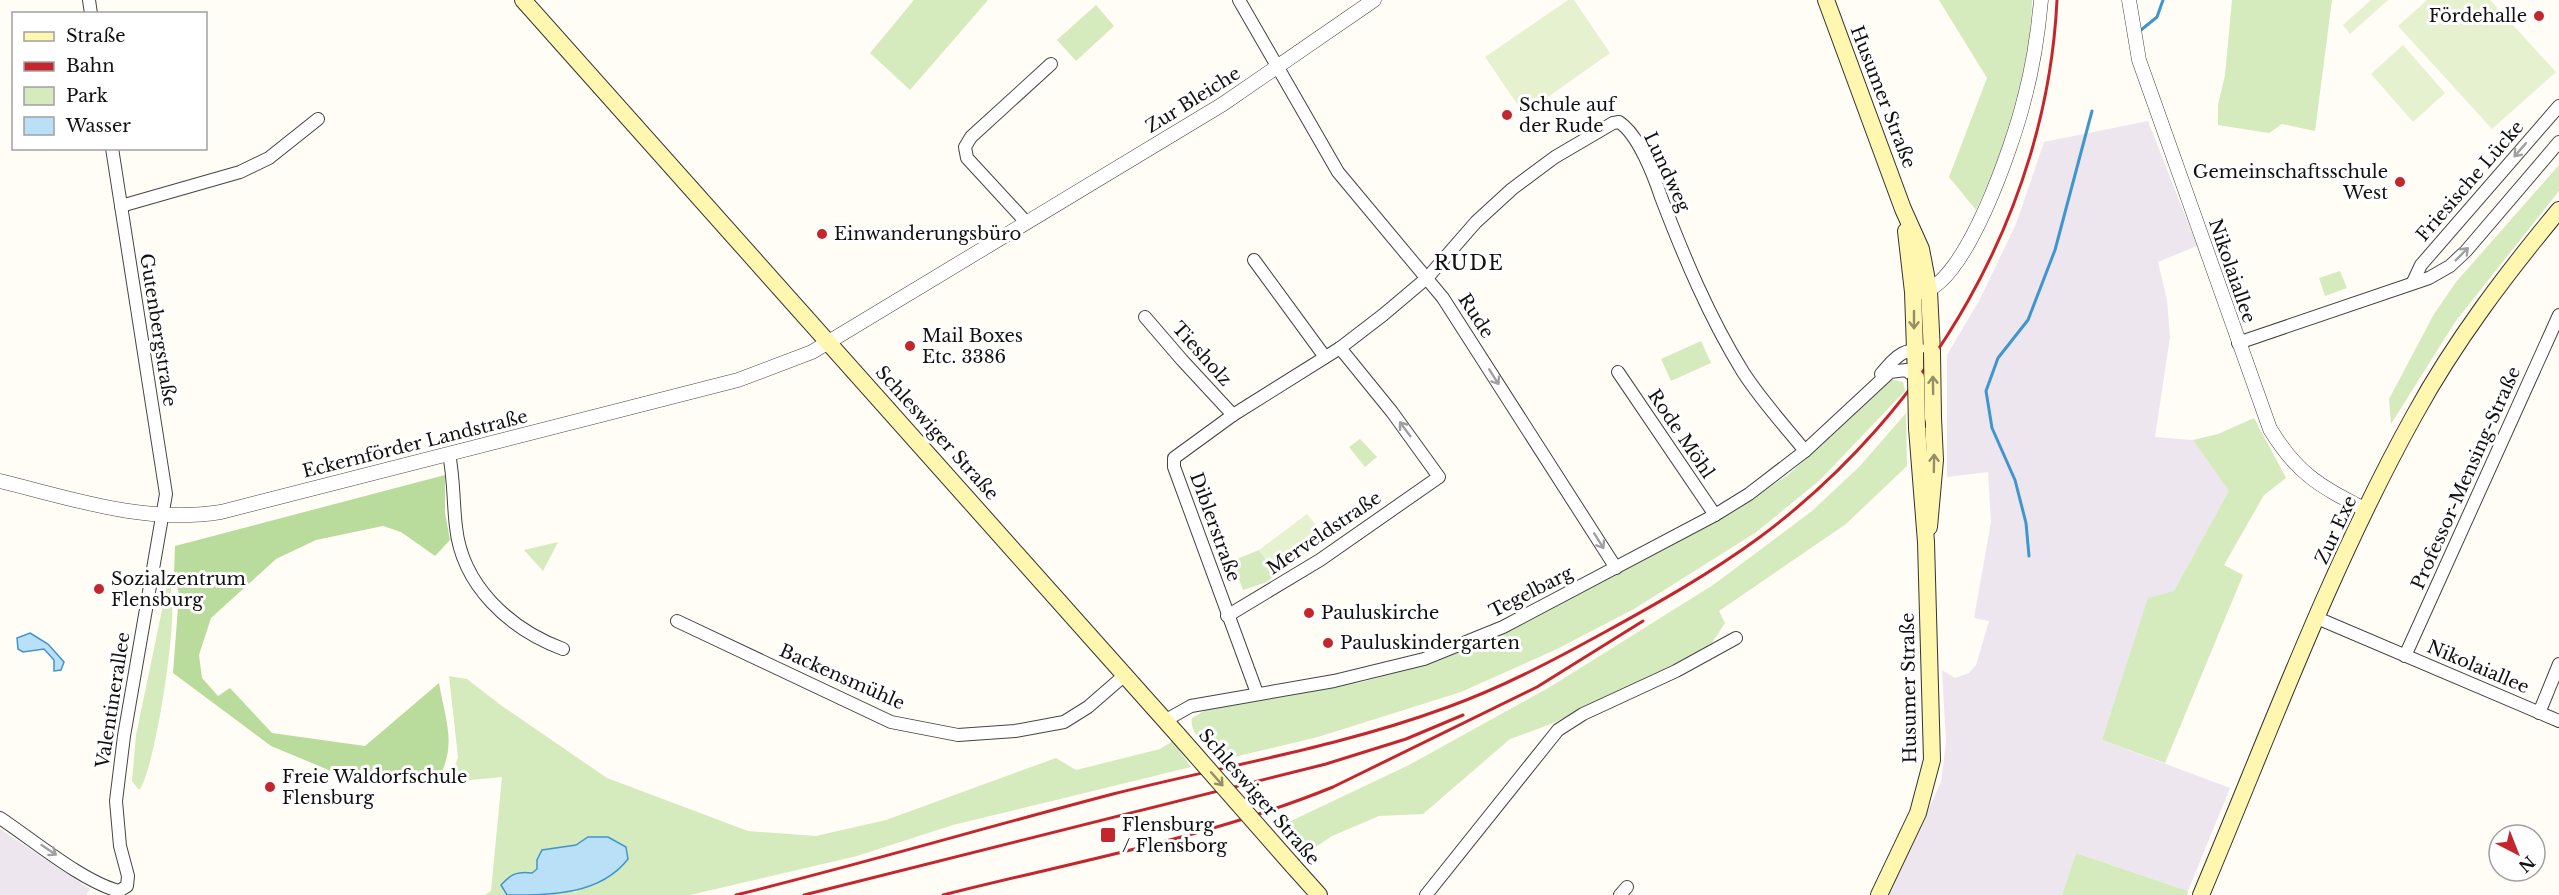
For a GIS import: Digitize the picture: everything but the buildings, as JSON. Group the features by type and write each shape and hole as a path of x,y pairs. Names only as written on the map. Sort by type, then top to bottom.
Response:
{"main road":[{"name":"Schleswiger Straße","path":"523,0 1126,674 1319,895"},
{"name":"Husumer Straße","path":"1826,0 1903,209 1921,249 1921,292 1914,348 1917,428 1926,542 1932,760 1918,813 1879,893"},
{"name":"Zur Exe","path":"2201,895 2317,618 2366,510 2416,412 2467,330 2515,263 2559,210"},
{"name":"Husumer Straße","path":"1921,292 1932,352 1933,507 1926,542"}],"street":[{"name":"Rude","path":"1239,0 1347,184 1428,277 1616,568"},
{"name":"Zur Bleiche","path":"831,343 893,302 1278,68 1374,0"},
{"path":"1921,292 1944,280 1956,265 1985,208 2009,149 2034,61 2041,0"},
{"name":"Nikolaiallee","path":"2129,0 2139,60 2270,429 2283,452 2315,483 2366,510"},
{"path":"1026,222 967,158 965,147 971,137 1051,64"},
{"name":"Friesische Lücke","path":"2413,282 2421,265 2559,106"},
{"path":"121,206 240,172 269,158 318,118"},
{"name":"Lundweg","path":"1428,277 1476,222 1512,189 1555,157 1619,122 1624,125 1643,155 1689,267 1742,370 1762,399 1805,451"},
{"path":"2238,343 2429,278 2450,266 2466,251 2559,142"},
{"name":"Gutenbergstraße","path":"112,150 166,494 162,516"},
{"path":"1254,260 1325,357"},
{"name":"Diblerstraße","path":"1257,693 1174,467 1174,458 1233,415 1340,348 1428,277"},
{"name":"Professor-Mensing-Straße","path":"2405,656 2559,315"},
{"name":"Tiesholz","path":"1145,317 1233,415"},
{"name":"Eckernförder Landstraße","path":"0,481 136,513 188,517 221,512 738,381 773,369 831,343"},
{"name":"Merveldstraße","path":"1227,616 1320,560 1439,477 1396,417 1340,348"},
{"path":"1914,348 1932,352"},
{"name":"Tegelbarg","path":"1865,394 1900,354 1914,348"},
{"name":"Tegelbarg","path":"1166,720 1191,706 1371,673 1441,653 1503,627 1715,515 1766,482 1805,451 1890,372 1906,370 1916,378"},
{"name":"Rode Möhl","path":"1618,372 1715,515"},
{"path":"449,454 456,528 463,555 476,586 489,602 518,624 549,644 562,649"},
{"name":"Valentinerallee","path":"0,818 85,875 112,889 119,891 124,889 129,882 118,826 117,791 124,736 162,516"},
{"name":"Nikolaiallee","path":"2317,618 2559,722"},
{"name":"Backensmühle","path":"677,621 891,722 958,735 1015,731 1064,722 1088,707 1126,674"},
{"path":"1426,895 1557,730 1583,714 1694,662 1736,638"},
{"path":"2539,712 2559,664"}],"shaded area":[{"path":"2148,121 2197,246 2158,262 2167,300 2170,337 2155,437 2193,440 2230,491 2174,591 2102,740 2230,788 2188,891 2076,853 2062,895 1889,895 1941,782 1946,742 1942,670 1955,678 1969,673 1976,665 1989,621 1974,618 1991,522 1988,472 1947,477 1947,355 1980,299 2016,224 2044,142"},
{"path":"0,829 90,889 86,895 0,895"}],"green space":[{"path":"914,0 988,0 910,90 870,53"},
{"path":"1568,0 1574,0 1610,53 1524,114 1485,57"},
{"path":"1939,0 2032,0 2027,54 2015,108 1998,160 1976,210 1949,177 1987,78"},
{"path":"2232,0 2332,0 2315,131 2282,124 2269,133 2218,125 2218,105 2225,75"},
{"path":"2371,0 2388,0 2350,34 2343,25"},
{"path":"2427,0 2490,0 2556,72 2492,129 2398,26"},
{"path":"1096,5 1114,26 1076,61 1057,40"},
{"path":"2403,45 2445,93 2413,122 2371,74"},
{"path":"2559,165 2559,191 2455,322 2391,424 2389,399 2434,314 2456,282"},
{"path":"2340,271 2347,288 2325,296 2319,278"},
{"path":"1701,341 1711,363 1671,381 1661,359"},
{"path":"1891,379 1903,382 1905,391 1819,481 1755,533 1634,609 1555,650 1461,692 1318,737 1221,760 1197,736 1192,718 1209,708 1362,682 1428,664 1496,636 1719,520 1788,475"},
{"path":"1906,413 1907,466 1846,524 1719,611 1725,623 1708,649 1551,724 1510,739 1423,814 1379,816 1332,836 1301,857 1276,828 1409,765 1550,687 1713,585 1812,511 1860,466"},
{"path":"2254,418 2286,478 2264,495 2224,565 2243,575 2165,763 2102,740 2148,598 2174,591 2229,491 2193,440 2218,434"},
{"path":"1360,439 1377,457 1365,467 1349,447"},
{"path":"445,475 445,513 450,540 435,556 401,532 383,526 316,540 276,559 211,618 199,655 202,678 218,696 230,688 272,733 365,746 439,683 447,723 448,746 447,758 436,783 355,780 271,746 173,673 179,594 174,574 175,546"},
{"path":"1307,514 1326,538 1277,574 1259,550"},
{"path":"558,542 543,571 524,550"},
{"path":"1259,550 1277,574 1267,582 1243,590 1232,561"},
{"path":"169,584 172,597 172,622 159,723 145,778 139,790 132,781 136,735"},
{"path":"449,676 467,679 502,706 607,778 748,831 816,836 886,820 1056,758 1076,770 1160,749 1173,741 1191,767 953,825 857,856 690,895 550,895 560,892 577,892 588,837 576,845 542,850 537,860 538,869 532,873 519,872 507,895 485,895 491,891 502,777 450,782 458,757"},
{"path":"2076,853 2188,891 2187,895 2062,895"}],"water":[{"path":"30,633 48,644 64,662 61,670 54,671 54,660 44,649 23,652 18,649 17,638"},
{"path":"588,837 608,837 626,847 628,859 604,880 589,886 558,893 507,895 501,885 515,874 532,873 537,869 537,860 542,850 576,845"}],"waterway":[{"path":"2141,30 2157,17 2163,0"},
{"path":"2029,556 2026,523 2015,480 1992,428 1986,391 1998,358 2028,320 2055,250 2092,111"}],"railway":[{"path":"736,895 1113,794 1366,734 1448,707 1508,682 1605,632 1664,599 1741,550 1821,486 1876,430 1926,368 1968,301 2003,230 2030,156 2048,79 2057,0"},
{"path":"943,895 1189,835 1238,821 1333,787 1537,687 1643,621"},
{"path":"804,895 1326,764 1406,739 1463,715"}],"place":[{"name":"Fördehalle","path":"2539,16"},
{"name":"Schule auf der Rude","path":"1507,115"},
{"name":"Gemeinschaftsschule West","path":"2400,182"},
{"name":"Einwanderungsbüro","path":"822,234"},
{"name":"Mail Boxes Etc. 3386","path":"910,346"},
{"name":"Sozialzentrum Flensburg","path":"99,589"},
{"name":"Pauluskirche","path":"1309,613"},
{"name":"Pauluskindergarten","path":"1328,643"},
{"name":"Freie Waldorfschule Flensburg","path":"270,787"},
{"name":"Flensburg / Flensborg","path":"1108,835"}],"district":[{"name":"RUDE","path":"1469,263"}]}
